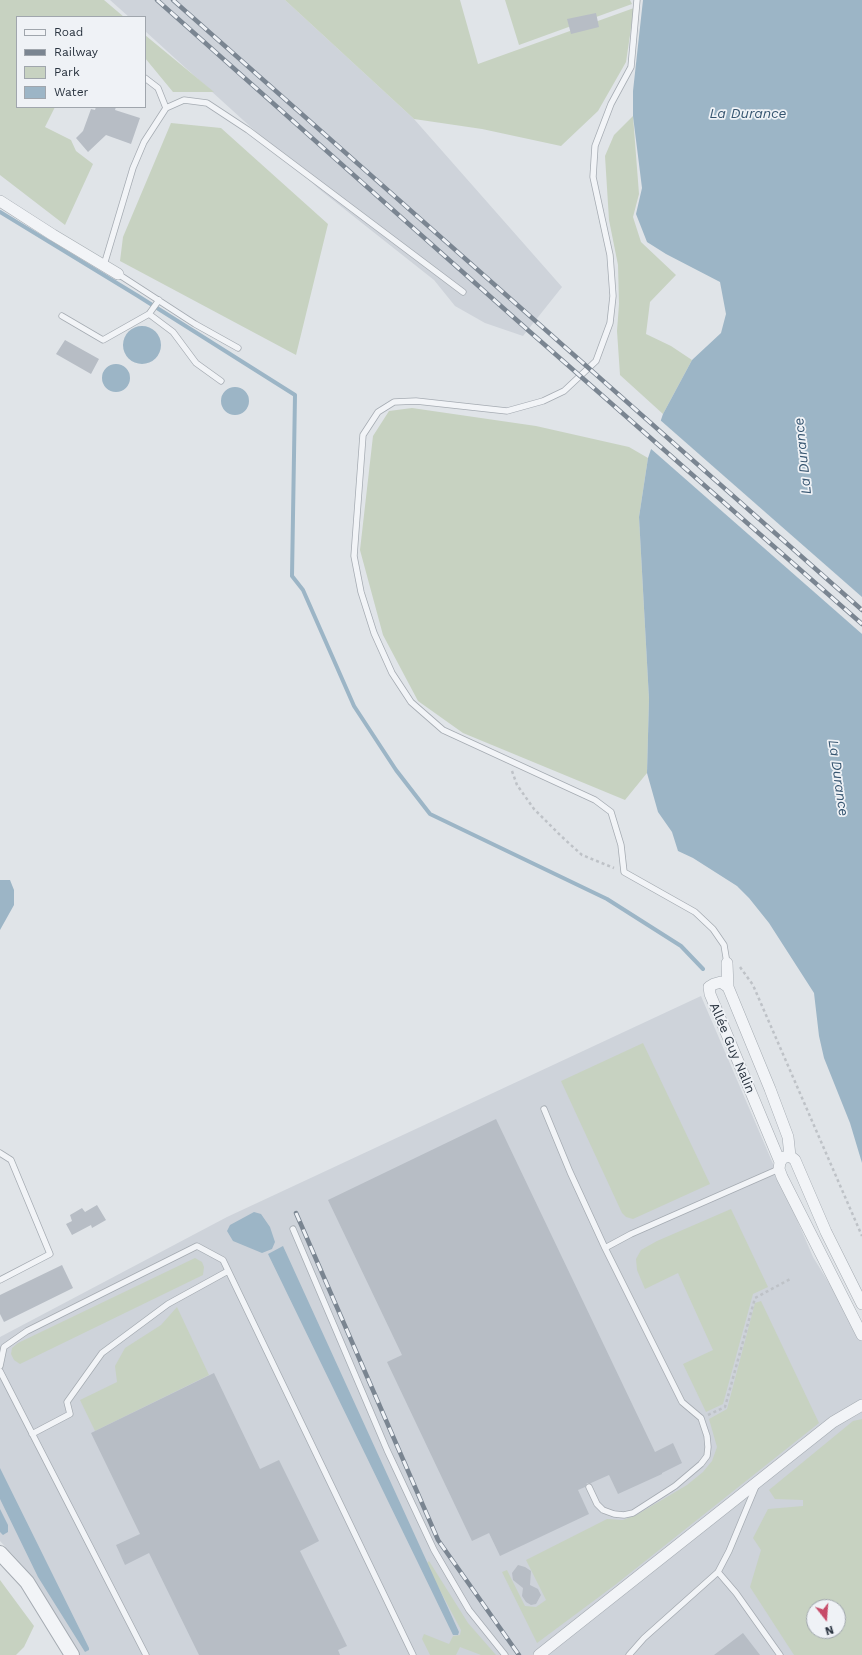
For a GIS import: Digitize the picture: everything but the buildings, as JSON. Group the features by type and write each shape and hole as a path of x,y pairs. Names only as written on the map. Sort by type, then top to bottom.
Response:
{"street":[{"path":"0,201 118,274"},
{"path":"727,963 728,987"},
{"name":"Allée Guy Nalin","path":"862,1304 826,1232 795,1160 790,1156 788,1138 770,1089 728,987 721,982 714,984 709,987 710,994 779,1165 862,1335"},
{"path":"779,1165 784,1157 790,1156"},
{"path":"539,1655 833,1422 862,1406"},
{"path":"0,1553 27,1582 72,1655"}],"lane":[{"path":"637,0 631,67 611,104 596,146 593,176 610,255 613,296 610,323 596,360 564,391 543,401 507,411 416,401 394,402 378,412 363,435 354,556 361,592 374,633 392,673 411,702 443,730 595,800 611,812 621,845 624,872 695,912 713,929 724,945 727,963"},
{"path":"146,79 158,88 166,108"},
{"path":"104,265 133,168 144,142 166,108 184,100 207,103 248,130 463,292"},
{"path":"118,274 195,324 238,348"},
{"path":"62,316 103,340 149,314 158,300"},
{"path":"149,314 173,332 196,363 221,381"},
{"path":"544,1109 570,1172 605,1248 682,1402 700,1418 707,1436 707,1456 701,1464 675,1486 633,1513 614,1514 603,1510 597,1504 589,1487"},
{"path":"0,1153 11,1160 50,1254 0,1280"},
{"path":"605,1248 631,1234 779,1165"},
{"path":"293,1229 387,1450 434,1550 468,1610 505,1655"},
{"path":"0,1366 4,1347 27,1331 197,1246 223,1260 413,1655"},
{"path":"32,1434 70,1414 66,1402 102,1353 168,1304 228,1271"},
{"path":"0,1371 146,1655"},
{"path":"629,1655 644,1638 718,1572 729,1551 758,1482"},
{"path":"718,1572 736,1593 780,1655"}],"path":[{"path":"509,760 517,784 534,808 561,836 582,855 624,872"},
{"path":"724,945 753,985 862,1236"},
{"path":"700,1418 725,1407 754,1298 792,1278"}],"shaded area":[{"path":"110,0 285,0 414,119 562,287 523,336 485,323 455,306 434,280 319,189 146,32 146,16 128,16"},
{"path":"701,996 813,1257 862,1337 862,1655 78,1655 24,1567 0,1541 0,1337 227,1217"}],"green space":[{"path":"0,0 104,0 123,16 16,16 16,108 54,108 45,127 71,140 76,151 93,164 65,225 0,175"},
{"path":"285,0 460,0 478,64 634,8 626,62 598,111 561,146 482,129 414,119"},
{"path":"505,0 630,0 632,4 519,45"},
{"path":"146,36 214,92 173,92 146,59"},
{"path":"633,116 639,194 633,217 641,242 676,275 650,302 646,334 671,346 692,360 663,414 620,375 617,331 619,304 618,265 609,220 605,156 614,135"},
{"path":"171,123 221,128 328,224 296,355 120,261 123,237"},
{"path":"412,408 536,426 629,447 648,458 639,517 649,699 647,773 625,800 463,733 418,701 383,635 360,550 373,436 389,411"},
{"path":"643,1043 710,1184 633,1219 626,1217 622,1213 561,1081"},
{"path":"731,1209 768,1287 753,1294 723,1404 706,1412 683,1364 713,1350 678,1273 645,1289 637,1270 636,1259 641,1250 657,1241"},
{"path":"195,1258 202,1262 204,1267 203,1275 20,1364 14,1360 11,1354 12,1348 18,1343"},
{"path":"761,1301 819,1423 615,1585 537,1643 502,1572 507,1570 525,1606 536,1607 546,1600 526,1560 607,1519 623,1520 638,1514 687,1485 703,1472 712,1461 717,1447 709,1419 727,1409 755,1303"},
{"path":"177,1307 209,1375 95,1431 80,1400 117,1382 115,1366 125,1348 161,1325"},
{"path":"862,1419 862,1655 794,1655 750,1587 761,1550 753,1538 768,1509 803,1506 803,1500 775,1499 769,1490 853,1421"},
{"path":"429,1561 468,1623 496,1655 481,1655 460,1647 456,1655 430,1655 422,1639 424,1634 449,1644 453,1636 460,1635 461,1630 426,1564"},
{"path":"0,1580 34,1626 24,1647 16,1655 0,1655"}],"water":[{"name":"La Durance","path":"643,0 862,0 862,1163 850,1123 824,1058 819,1036 814,993 769,923 749,898 737,886 693,858 678,851 672,832 658,812 647,773 649,699 639,517 648,458 663,414 692,360 721,333 726,314 720,282 666,254 647,242 636,214 642,188 633,116 633,91"},
{"path":"138,326 146,326 156,331 160,338 160,352 156,359 146,364 138,364 128,359 126,356 123,349 123,341 128,331 131,329"},
{"path":"116,364 126,368 130,378 126,388 116,392 106,388 102,378 106,368"},
{"path":"235,387 245,391 249,401 245,411 235,415 225,411 221,401 225,391"},
{"path":"0,880 10,880 14,890 14,905 0,930"},
{"path":"254,1212 261,1214 270,1227 275,1242 272,1249 262,1253 233,1241 227,1231 230,1225"},
{"path":"283,1246 459,1632 458,1635 453,1635 268,1254"},
{"path":"0,1468 89,1648 89,1650 85,1652 38,1577 0,1499"},
{"path":"0,1509 8,1525 8,1532 3,1535 0,1532"}],"pier":[{"path":"659,419 862,597 862,634 650,448"}],"waterway":[{"path":"0,212 138,296 295,395 292,576 303,590 354,706 396,770 430,814 607,899 681,946 703,969"}],"railway":[{"path":"157,0 529,331 862,624"},
{"path":"173,0 862,610"},
{"path":"296,1213 438,1540 519,1655"}]}
